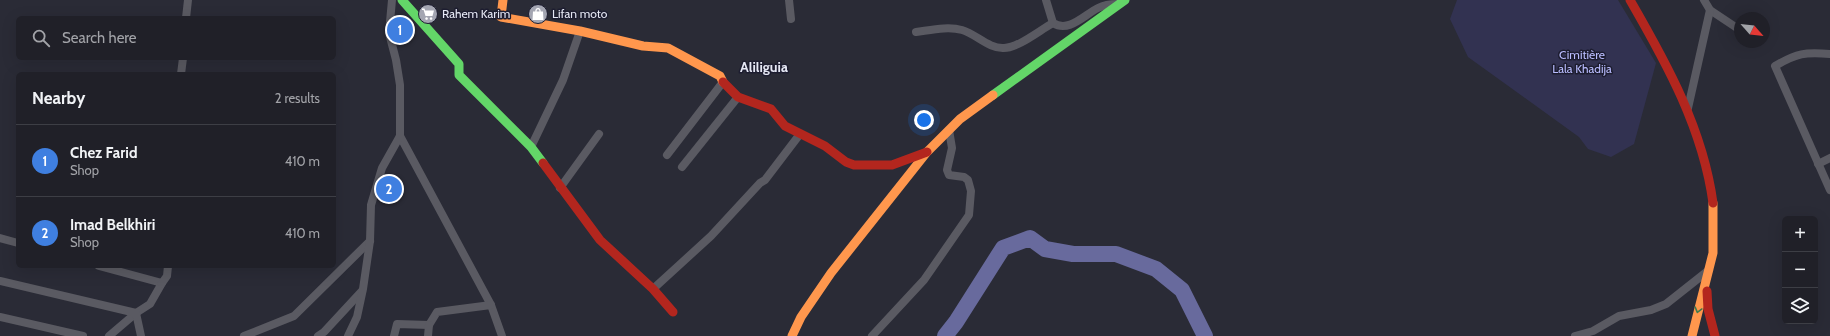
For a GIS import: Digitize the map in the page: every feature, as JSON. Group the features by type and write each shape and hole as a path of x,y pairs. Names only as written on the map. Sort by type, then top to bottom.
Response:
{"street":[{"path":"186,16 188,0"},
{"path":"392,0 389,32 400,85 400,136 491,304 502,336"},
{"path":"402,0 459,64 459,75 531,147 600,240 653,289 673,312"},
{"path":"503,0 501,17 580,31 643,46 668,48 720,76 723,82 738,97 771,109 785,126 825,146 846,162 854,165 892,165 927,152"},
{"path":"789,0 791,19"},
{"path":"1046,0 1053,23 1060,26 1068,26 1099,7 1123,2"},
{"path":"1630,0 1660,52 1688,108 1700,141 1712,194 1715,220 1714,247 1707,284 1698,308 1692,336"},
{"path":"1704,0 1710,10 1734,26"},
{"path":"792,336 801,317 831,274 927,152 960,119 996,91 1123,2"},
{"path":"1688,108 1710,10"},
{"path":"916,32 944,29 961,30 995,47 1004,48 1013,46 1053,23"},
{"path":"531,147 563,80 580,31"},
{"path":"1830,54 1810,52 1793,56 1775,66 1830,190"},
{"path":"181,72 183,60"},
{"path":"667,155 723,82"},
{"path":"682,168 738,97"},
{"path":"872,336 924,280 969,215 971,191 968,180 964,177 949,175 946,170 952,148 949,130"},
{"path":"560,188 599,134"},
{"path":"653,289 711,236 760,183 765,180 800,134"},
{"path":"348,336 357,317 363,289 370,241 371,205 382,168 400,136"},
{"path":"1818,164 1830,158"},
{"path":"0,238 16,242"},
{"path":"244,336 294,316 370,241"},
{"path":"106,268 162,284"},
{"path":"109,336 136,313 150,304 167,276 168,268"},
{"path":"1575,336 1593,331 1619,316 1659,308 1675,298 1710,270"},
{"path":"0,281 136,313"},
{"path":"1707,284 1708,309 1715,336"},
{"path":"318,336 324,332 363,289"},
{"path":"428,336 429,325 437,312 491,304"},
{"path":"136,313 141,336"},
{"path":"0,317 83,336"},
{"path":"394,336 397,324 429,325"}],"green space":[{"name":"Cimitière Lala Khadija","path":"1457,0 1618,0 1656,63 1634,144 1611,157 1588,149 1579,137 1468,57 1450,19"}],"waterway":[{"path":"945,336 956,322 1003,248 1030,238 1045,249 1073,254 1116,254 1156,269 1182,290 1205,336"}],"traffic: fast":[{"path":"402,0 459,64 459,75 531,147 543,163"},
{"path":"993,95 1125,0"}],"traffic: slow":[{"path":"503,0 501,17 580,31 643,46 668,48 720,76 723,82"},
{"path":"792,336 801,317 831,273 927,152 960,119 993,95"},
{"path":"1692,336 1713,253 1713,203"}],"traffic: jam":[{"path":"1630,0 1657,48 1682,98 1701,149 1713,203"},
{"path":"723,82 738,97 771,109 785,126 825,146 846,162 854,165 892,165 927,152"},
{"path":"543,163 600,240 653,289 673,312"},
{"path":"1707,291 1708,309 1715,336"}],"place":[{"name":"Rahem Karim","path":"428,14"},
{"name":"Lifan moto","path":"538,14"},
{"name":"Chez Farid","path":"400,30"},
{"name":"Imad Belkhiri","path":"389,189"}],"district":[{"name":"Aliliguia","path":"764,67"}]}
